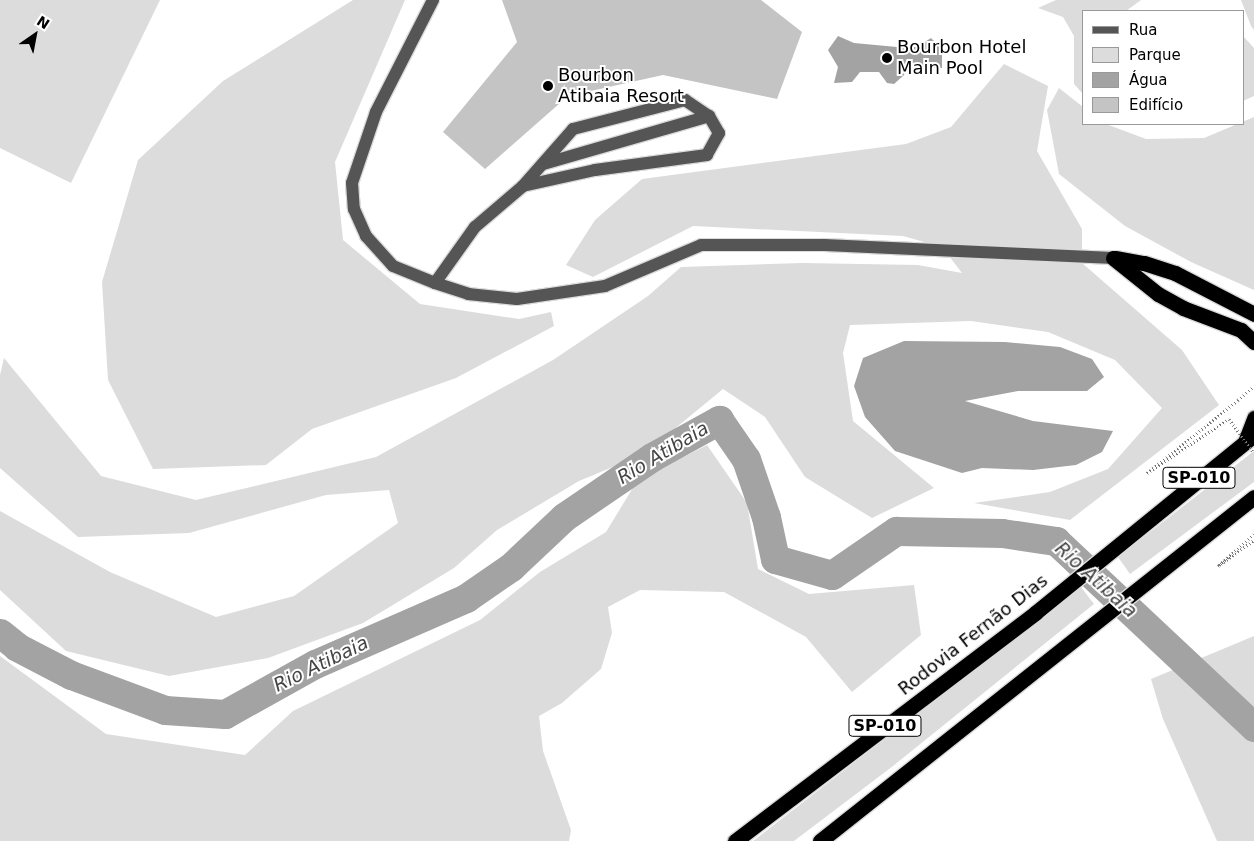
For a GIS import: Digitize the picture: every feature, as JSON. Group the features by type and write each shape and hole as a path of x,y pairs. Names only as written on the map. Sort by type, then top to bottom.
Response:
{"highway":[{"path":"1113,258 1144,263 1175,274 1254,314"},
{"path":"1113,258 1158,294 1183,308 1241,330 1254,342"},
{"path":"1251,443 1254,418"},
{"name":"Rodovia Fernão Dias","path":"736,841 754,825 1035,613 1145,521 1251,443"},
{"name":"SP-010","path":"820,841 1254,497"},
{"path":"730,841 754,825"}],"lane":[{"path":"433,0 376,112 352,183 354,209 366,236 393,266 435,284 468,294 517,299 605,286 701,245 824,246 1113,258"},
{"path":"435,284 475,227 523,186 573,129 685,100 709,116 718,133 707,155 595,170 523,186"},
{"path":"542,164 709,116"}],"path":[{"path":"1251,443 1228,419 1148,473 1254,386"},
{"path":"1254,534 1218,566 1254,540"}],"green space":[{"path":"0,0 160,0 71,183 0,148"},
{"path":"353,0 405,0 335,162 343,240 420,304 519,319 551,312 554,326 456,378 312,429 266,465 153,469 108,380 102,282 138,160 223,81"},
{"path":"1056,0 1141,0 1127,10 1082,10 1082,93 1074,84 1074,36 1063,17 1038,8"},
{"path":"1241,0 1254,0 1254,30 1251,26"},
{"path":"1244,37 1254,48 1254,96 1244,101"},
{"path":"1004,64 1048,86 1037,151 1082,229 1082,263 1182,350 1219,405 1070,520 974,503 1050,492 1108,469 1162,408 1115,360 1048,332 971,321 850,325 843,353 853,421 934,488 872,518 805,477 765,417 723,389 644,454 579,481 497,530 454,568 363,623 268,658 169,676 66,651 0,590 0,511 110,572 216,617 294,596 398,523 389,490 326,495 189,533 78,537 0,468 0,375 4,358 101,476 196,500 376,457 553,360 648,296 681,267 802,263 918,265 962,273 942,247 903,236 693,226 593,277 566,265 595,220 642,179 906,144 951,127"},
{"path":"1059,88 1082,106 1082,125 1109,125 1146,139 1204,138 1235,125 1244,125 1244,121 1254,117 1254,290 1191,262 1125,226 1059,174 1047,110"},
{"path":"707,445 747,503 758,569 809,594 914,585 921,635 852,692 806,637 724,592 640,590 608,607 612,633 601,669 562,703 539,716 543,751 571,830 569,841 0,841 0,656 106,734 245,755 293,711 480,620 540,572 606,532 637,481"},
{"path":"1254,451 1254,482 1130,574 1118,557"},
{"path":"1081,587 1094,604 893,766 794,841 753,841"},
{"path":"1254,636 1254,841 1217,841 1163,719 1151,679"}],"water":[{"name":"Bourbon Hotel Main Pool","path":"838,36 854,43 897,47 917,47 931,38 942,49 942,68 914,66 894,84 887,83 879,72 860,72 852,82 834,83 838,67 828,50"},
{"path":"904,341 1005,342 1060,347 1092,359 1104,377 1087,391 1018,391 965,401 1033,421 1113,431 1102,452 1076,465 1033,470 982,468 962,473 895,451 865,417 854,386 863,358"}],"building":[{"name":"Bourbon Atibaia Resort","path":"502,0 761,0 802,32 777,99 663,75 568,96 485,169 443,132 517,42"}],"waterway":[{"name":"Rio Atibaia","path":"0,633 17,647 71,675 165,710 225,714 315,664 466,598 511,567 564,517 652,457 719,420 746,459 766,517 775,559 832,575 896,531 1002,533 1056,541 1254,727"}],"place":[{"name":"Bourbon Hotel Main Pool","path":"887,58"},
{"name":"Bourbon Atibaia Resort","path":"548,86"}]}
